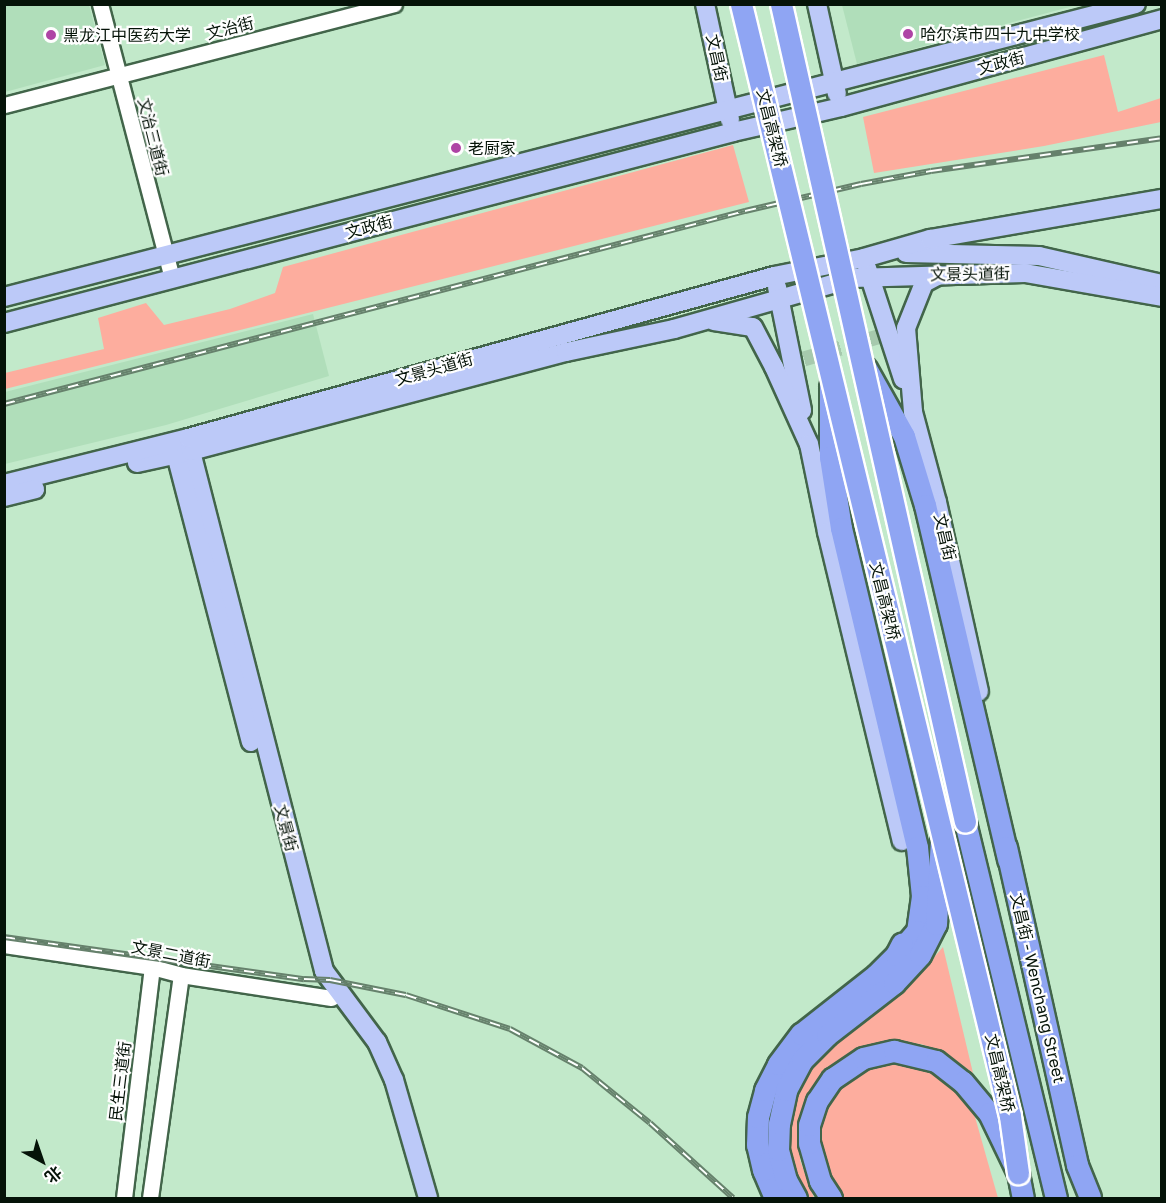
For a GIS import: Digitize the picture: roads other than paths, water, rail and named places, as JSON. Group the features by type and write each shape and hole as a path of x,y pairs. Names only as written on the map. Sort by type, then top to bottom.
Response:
{"highway":[{"name":"文昌高架桥","path":"741,4 1010,1116 1023,1198"},
{"name":"文昌高架桥","path":"781,4 965,822 1056,1198"},
{"path":"861,360 904,436 925,505 1000,812"},
{"path":"775,1198 759,1153 758,1117 765,1090 778,1064 801,1034 876,975 917,931 922,896 841,528 830,457 830,367"},
{"name":"文昌街","path":"1000,812 1008,860"},
{"path":"796,1198 786,1180 778,1150 779,1124 786,1090 802,1060 859,1009 894,983 920,955 936,924 942,832"},
{"name":"文昌街 - Wenchang Street","path":"1008,860 1077,1165 1090,1198"},
{"path":"831,1198 820,1181 809,1143 809,1125 817,1101 832,1079 863,1058 894,1051 936,1061 963,1082 989,1113 1018,1173"}],"main road":[{"name":"文昌街","path":"705,4 733,132"},
{"path":"817,4 841,107"},
{"name":"文政街","path":"4,297 1136,4"},
{"name":"文政街","path":"4,323 733,132 841,107 1161,19"},
{"name":"文景头道街","path":"779,299 864,258 930,239 1161,199"},
{"name":"文景头道街","path":"4,497 774,276 864,258 913,252 1039,256 1161,284"},
{"path":"864,258 913,412"},
{"name":"文景头道街","path":"4,484 182,447 704,320 853,278 1025,273 1161,297"},
{"name":"文昌街","path":"939,275 924,284 906,328 913,412 937,502 1000,812"},
{"path":"774,276 826,532 909,844"},
{"path":"704,320 728,321 753,327 774,367 808,444"},
{"name":"文景街","path":"182,447 312,974 365,1044 383,1084 415,1198"},
{"name":"文景街","path":"182,447 324,971 367,1026 381,1049 394,1080 428,1198"}],"street":[{"name":"文治三道街","path":"100,4 172,279"},
{"name":"文治街","path":"4,105 394,4"},
{"name":"文景二道街","path":"4,945 152,967 181,975 331,998"},
{"name":"民生三道街","path":"124,1198 152,967"},
{"path":"150,1198 181,975"}],"tunnel":[{"path":"782,365 906,328"}],"railway":[{"path":"4,404 745,211 861,184 931,171 1162,138"},
{"path":"4,937 304,979 330,980 406,995 510,1029 582,1068 650,1123 733,1198"}],"place":[{"name":"哈尔滨市四十九中学校","path":"908,34"},
{"name":"黑龙江中医药大学","path":"51,35"},
{"name":"老厨家","path":"456,148"}]}
